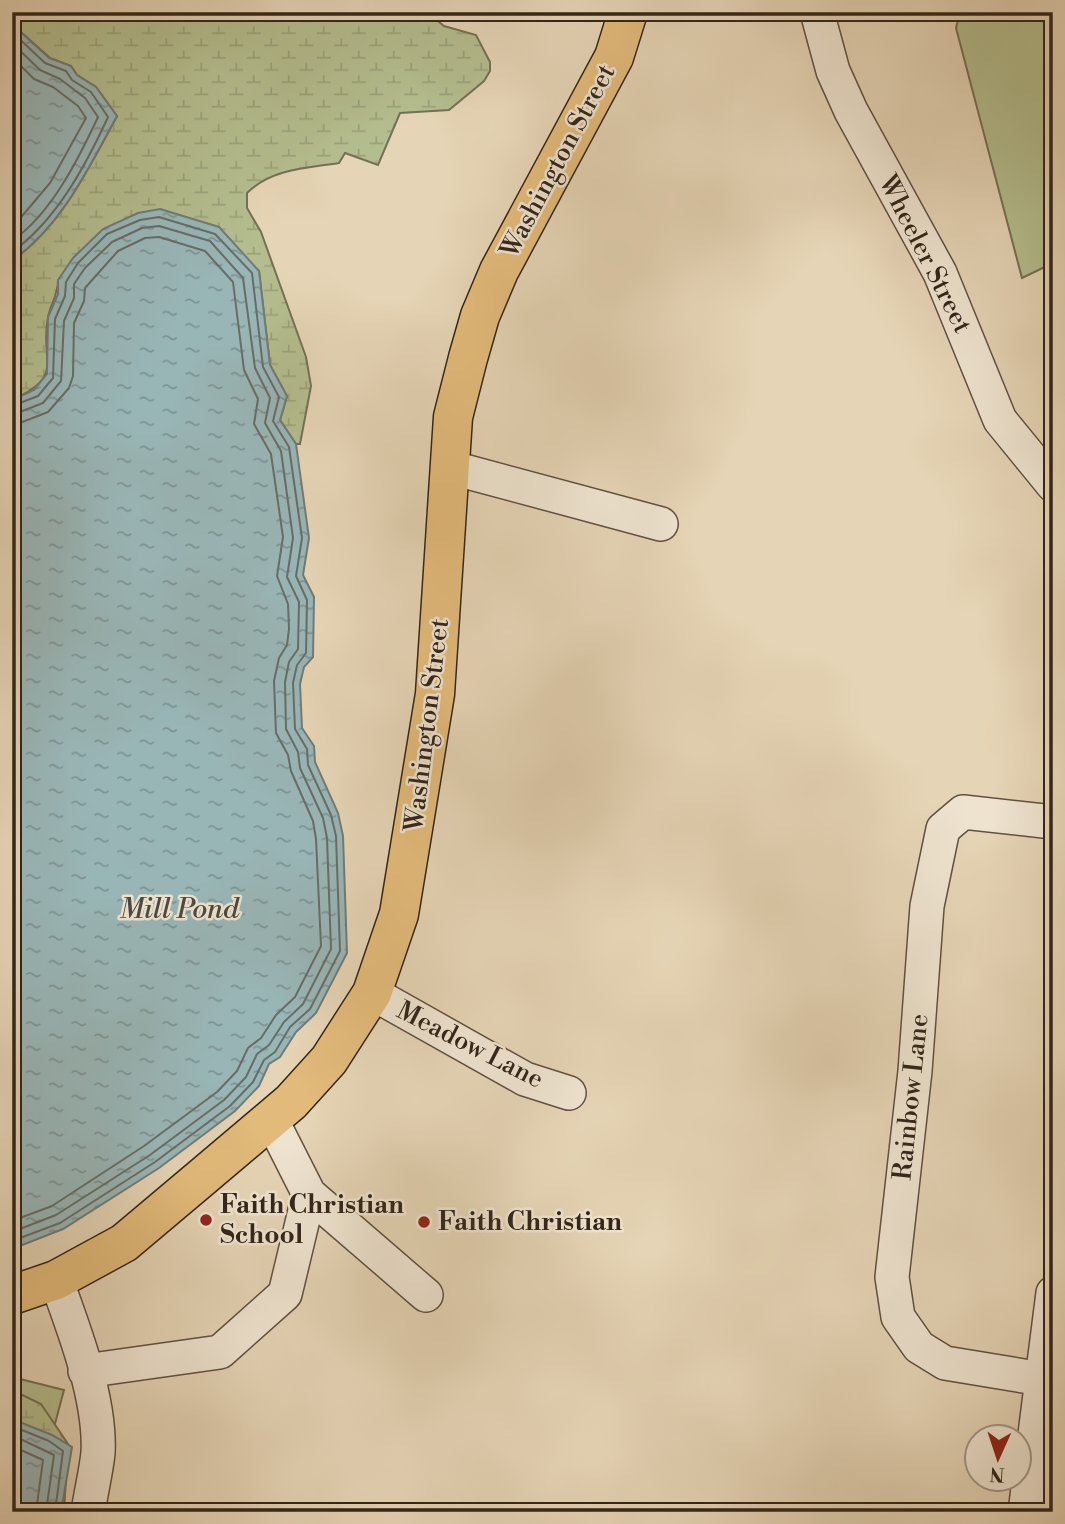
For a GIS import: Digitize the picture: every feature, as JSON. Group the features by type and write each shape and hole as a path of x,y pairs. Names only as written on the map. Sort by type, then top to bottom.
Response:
{"main road":[{"name":"Washington Street","path":"12,1296 56,1280 124,1243 271,1119 329,1060 372,993 399,914 435,694 453,417 480,317 499,271 614,57 628,12"}],"street":[{"name":"Wheeler Street","path":"817,12 837,81 940,273 1000,420 1053,485"},
{"path":"449,467 661,524"},
{"name":"Rainbow Lane","path":"1042,1379 945,1363 919,1346 898,1317 892,1278 915,1071 927,906 943,829 963,812 1053,822"},
{"name":"Meadow Lane","path":"372,993 525,1079 569,1093"},
{"path":"271,1119 309,1194 426,1295"},
{"path":"85,1371 220,1352 285,1294 309,1194"},
{"path":"56,1280 79,1341 98,1451 88,1512"},
{"path":"1025,1512 1042,1470 1042,1379 1053,1293"}],"green space":[{"path":"12,12 427,12 444,26 476,35 490,62 490,71 484,81 449,110 400,113 378,165 345,153 339,163 278,174 256,185 247,193 247,208 261,232 306,357 311,386 300,444 296,444 280,420 287,396 270,365 259,271 58,280 48,317 45,375 40,383 12,400 12,261 30,247 60,213 117,116 96,87 77,75 71,66 50,58 12,24"},
{"path":"960,12 1053,12 1053,263 1022,278 956,28"},
{"path":"12,1377 64,1390 52,1435 12,1419"},
{"path":"12,1390 41,1404 68,1444 64,1512 12,1512"}],"water":[{"path":"12,24 49,58 71,66 77,75 96,87 117,116 60,213 30,247 12,261"},
{"name":"Mill Pond","path":"160,209 219,227 259,271 270,365 287,396 280,420 296,444 309,538 303,575 314,597 313,657 304,667 300,684 302,728 314,746 315,762 338,813 343,836 347,953 316,1013 296,1032 280,1057 269,1064 259,1086 235,1111 159,1168 63,1229 12,1249 12,400 34,390 47,374 48,317 58,294 58,280 73,258 103,229 138,213"},
{"path":"12,1419 52,1435 72,1447 61,1512 12,1512"}],"place":[{"name":"Faith Christian School","path":"206,1220"},
{"name":"Faith Christian","path":"424,1222"}]}
